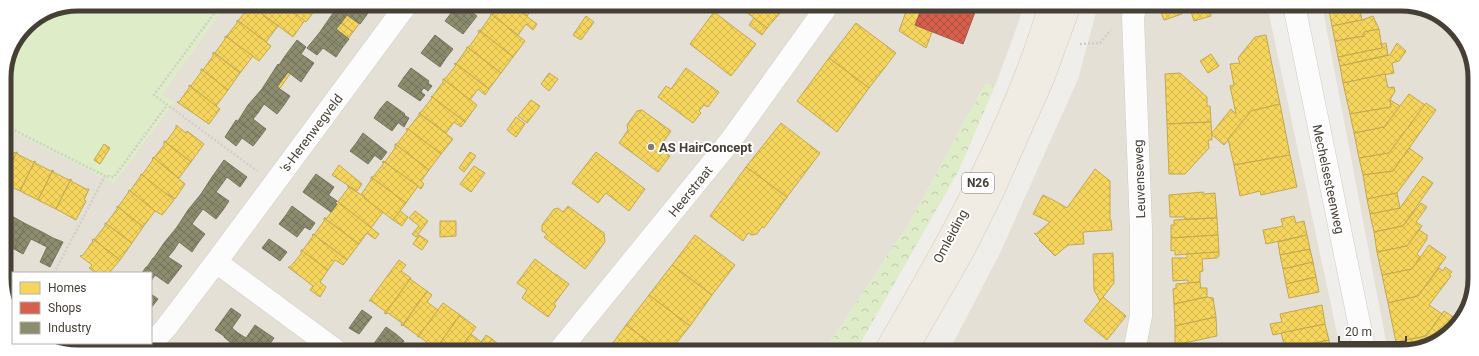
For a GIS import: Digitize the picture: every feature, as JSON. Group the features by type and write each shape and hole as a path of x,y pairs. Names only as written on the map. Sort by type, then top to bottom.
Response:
{"main road":[{"name":"Omleiding","path":"889,345 927,280 972,195 1026,74 1048,11"},
{"name":"Omleiding","path":"909,345 964,250 992,194 1044,79 1068,11"}],"street":[{"name":"'s-Herenwegveld","path":"152,343 165,329 216,262 402,11"},
{"name":"Heerstraat","path":"563,345 731,140 824,11"},
{"name":"Leuvenseweg","path":"1134,11 1133,17 1141,229 1141,316 1135,345"},
{"name":"Mechelsesteenweg","path":"1295,11 1364,345"},
{"path":"216,262 329,345"}],"path":[{"path":"216,11 154,95 273,184"},
{"path":"1056,45 1100,43 1114,27"},
{"path":"11,129 105,176 114,177 167,105"},
{"path":"55,272 105,176"}],"shaded area":[{"path":"78,11 1022,11 995,86 985,84 913,217 828,345 65,344 152,344 152,272 12,272 12,291 11,73 13,61 18,48 25,37 34,28 44,20 56,15 65,12"},
{"path":"1096,11 1268,11 1340,345 952,345 1000,253 1078,79"},
{"path":"1323,11 1401,11 1414,12 1431,18 1438,22 1454,37 1461,48 1467,65 1467,291 1459,312 1445,328 1435,336 1418,343 1406,345 1387,345"}],"green space":[{"path":"222,11 162,95 175,102 114,183 11,132 11,73 13,61 18,48 25,37 44,20 65,12"},
{"path":"985,84 995,86 959,170 859,345 828,345 913,217"}],"building: Homes":[{"path":"246,11 258,11 278,26 266,42 238,21"},
{"path":"262,11 293,11 305,20 293,37 261,13"},
{"path":"292,11 314,11 306,22"},
{"path":"495,11 519,11 537,24 533,30 526,24 518,35 492,15"},
{"path":"520,11 531,11 527,16"},
{"path":"745,11 781,12 767,28"},
{"path":"906,11 921,11 915,25 932,32 926,48 899,31"},
{"path":"1160,11 1181,11 1182,14 1164,20"},
{"path":"1191,11 1210,11 1211,16 1194,21"},
{"path":"1329,11 1360,11 1362,20 1332,26"},
{"path":"714,12 756,44 731,76 690,44"},
{"path":"491,14 525,41 513,57 480,31"},
{"path":"347,15 359,24 353,32 341,23"},
{"path":"586,16 594,22 581,40 573,35"},
{"path":"1373,16 1379,29 1364,32 1364,36 1335,41 1332,26 1362,20"},
{"path":"754,18 767,28 762,35 749,25"},
{"path":"237,20 271,46 259,61 226,37 237,23"},
{"path":"341,23 353,32 348,39 336,29"},
{"path":"856,23 896,53 869,88 829,58"},
{"path":"1379,29 1382,48 1338,57 1335,41 1364,36 1364,32"},
{"path":"479,30 513,57 501,73 467,47 469,47 479,33"},
{"path":"1266,35 1280,104 1251,111 1224,145 1211,134 1231,109 1236,114 1230,86 1234,85 1230,64 1240,63 1238,58 1255,37"},
{"path":"225,36 253,56 240,73 215,53 225,39"},
{"path":"1386,43 1388,55 1340,66 1338,57 1382,48 1382,44"},
{"path":"1397,43 1406,51 1399,61 1392,63 1394,73 1343,83 1340,66 1390,55"},
{"path":"467,47 501,73 489,89 456,64"},
{"path":"213,52 240,73 228,90 201,69 203,70 213,56"},
{"path":"1211,54 1219,66 1208,73 1200,61"},
{"path":"829,58 869,88 837,132 797,101"},
{"path":"455,63 489,89 485,95 478,89 470,100 443,79 445,79 456,65 454,64"},
{"path":"686,68 719,92 708,107 704,105 699,111 701,113 693,123 658,97 666,86 671,89"},
{"path":"201,69 228,90 216,106 189,85 191,86 201,72"},
{"path":"288,72 290,74 280,88 277,87"},
{"path":"549,73 558,79 549,91 541,84"},
{"path":"1180,73 1207,97 1207,106 1210,106 1211,122 1167,124 1165,74"},
{"path":"1385,74 1388,88 1394,87 1395,91 1390,100 1391,107 1350,114 1343,83"},
{"path":"443,79 477,105 465,122 432,97 443,82"},
{"path":"189,85 220,109 209,124 177,102 179,102 189,88"},
{"path":"1409,94 1425,105 1389,153 1359,158 1354,133 1384,127"},
{"path":"431,96 465,122 461,127 454,122 446,133 419,113 432,98"},
{"path":"531,100 540,106 527,123 518,116"},
{"path":"1390,100 1400,106 1384,127 1354,133 1350,114 1391,107"},
{"path":"1426,103 1436,110 1393,171 1363,175 1359,158 1389,153"},
{"path":"1280,104 1290,155 1234,165 1228,139 1251,111"},
{"path":"642,110 671,131 659,148 670,156 658,172 619,143 628,130 627,125 637,111"},
{"path":"419,113 453,139 441,154 408,129"},
{"path":"516,117 525,124 516,137 507,130"},
{"path":"1211,122 1212,140 1208,140 1209,148 1185,174 1169,174 1167,124"},
{"path":"781,123 820,153 787,197 746,167"},
{"path":"176,125 186,133 187,131 204,144 191,162 164,141 166,142 176,128"},
{"path":"407,128 441,154 429,170 395,144 397,144 408,130 406,130"},
{"path":"164,141 191,162 179,178 154,158 164,145"},
{"path":"104,144 110,148 100,164 94,160"},
{"path":"395,144 429,170 421,181 424,184 421,189 383,161 385,162 395,148"},
{"path":"1409,148 1423,158 1397,193 1367,199 1363,175 1393,171"},
{"path":"11,151 14,153 17,152 11,164"},
{"path":"17,152 17,154 33,162 35,161 20,191 11,187 11,164"},
{"path":"470,152 476,156 464,172 459,168"},
{"path":"596,152 645,189 629,211 606,193 598,203 572,183"},
{"path":"1290,155 1297,187 1261,195 1260,191 1240,196 1234,165"},
{"path":"153,157 185,184 175,199 168,194 167,195 142,175 152,161"},
{"path":"35,161 35,163 51,171 53,170 38,200 20,191"},
{"path":"383,161 418,186 406,203 371,177 373,177 384,163 382,162"},
{"path":"339,165 362,184 357,191 332,175"},
{"path":"474,166 485,173 471,192 460,184"},
{"path":"746,167 787,197 764,228 762,227 757,234 752,235 748,233 743,241 710,216"},
{"path":"1095,169 1110,181 1110,220 1112,230 1083,232 1084,244 1068,245 1055,256 1034,233 1036,234 1050,222 1033,214 1043,195 1067,208"},
{"path":"53,170 53,172 69,180 71,179 56,209 38,200"},
{"path":"141,174 174,200 162,215 130,191"},
{"path":"1423,176 1433,183 1403,226 1374,232 1370,214 1400,208"},
{"path":"371,177 406,203 393,220 361,195 371,180"},
{"path":"71,179 71,181 86,189 89,189 84,200 86,201 76,220 56,209"},
{"path":"349,187 365,197 364,198 383,212 371,228 338,202"},
{"path":"129,190 155,211 143,227 118,207"},
{"path":"1203,192 1204,194 1215,193 1217,218 1185,219 1185,217 1170,217 1169,195"},
{"path":"1397,193 1400,208 1370,214 1367,199"},
{"path":"337,201 379,234 375,239 367,233 359,244 324,218 327,218 337,204 335,203"},
{"path":"1421,203 1427,207 1416,222 1422,226 1407,246 1377,252 1374,232 1403,226"},
{"path":"117,206 143,227 132,243 106,224 117,209"},
{"path":"568,206 604,233 605,242 585,269 544,237 547,234 542,231 542,225 554,209 558,208 563,212"},
{"path":"400,211 408,217 402,226 393,220"},
{"path":"415,211 428,221 416,237 412,234 419,226 409,218"},
{"path":"1294,216 1296,223 1304,221 1307,235 1266,244 1263,230 1283,226 1281,219"},
{"path":"324,218 359,244 347,260 314,235 324,221"},
{"path":"1217,218 1218,235 1171,238 1171,225 1174,225 1174,220"},
{"path":"440,221 456,221 456,236 440,237"},
{"path":"105,223 132,243 120,260 94,240 105,226"},
{"path":"1419,230 1427,235 1427,239 1417,254 1420,257 1412,269 1382,275 1377,252 1407,246"},
{"path":"313,234 347,260 343,265 335,260 328,270 301,250 303,250"},
{"path":"419,235 428,241 422,250 413,244"},
{"path":"695,235 735,265 712,295 672,265"},
{"path":"1218,235 1219,252 1175,255 1175,250 1171,251 1171,238"},
{"path":"1307,235 1310,249 1280,255 1278,242"},
{"path":"93,239 120,260 110,272 95,272 89,268 92,265 80,256 83,255 93,241"},
{"path":"1429,245 1446,257 1418,296 1388,303 1382,275 1412,269"},
{"path":"1310,249 1313,262 1283,269 1280,255"},
{"path":"301,250 328,270 320,282 326,287 320,297 310,290 313,286 288,267 290,267 301,254"},
{"path":"1219,252 1219,256 1217,258 1202,259 1203,271 1200,272 1200,282 1188,283 1188,280 1173,281 1172,258 1187,258 1187,254"},
{"path":"1113,253 1114,283 1100,301 1094,290 1093,254"},
{"path":"535,259 569,284 554,304 556,306 548,317 522,298 527,290 517,283"},
{"path":"399,260 406,265 401,271 411,278 385,314 385,311 369,301"},
{"path":"1313,262 1316,277 1286,284 1283,269"},
{"path":"672,265 712,295 690,326 649,295"},
{"path":"1445,267 1452,272 1449,275 1451,276 1429,305 1442,314 1426,336 1396,342 1388,303 1418,296 1439,268 1443,271"},
{"path":"1316,277 1319,292 1289,298 1286,284"},
{"path":"410,279 427,291 402,326 402,323 388,313 385,314"},
{"path":"1200,282 1201,288 1207,288 1207,297 1174,304 1173,289 1176,288 1176,284"},
{"path":"427,291 432,295 427,302 438,310 418,337 403,325"},
{"path":"649,295 690,326 675,345 653,345 626,325"},
{"path":"1103,297 1126,316 1107,340 1084,321"},
{"path":"1207,297 1213,298 1216,317 1175,326 1174,304"},
{"path":"443,303 460,315 439,345 430,345 418,337"},
{"path":"1322,305 1325,324 1273,335 1270,324 1282,322 1280,314"},
{"path":"1444,311 1454,318 1445,328 1427,340 1406,345 1397,345 1396,342 1426,336"},
{"path":"460,315 476,327 462,345 438,345"},
{"path":"1216,317 1217,336 1175,345 1175,326"},
{"path":"1325,324 1329,340 1306,345 1287,345 1284,344 1281,333"},
{"path":"626,325 653,345 611,345"},
{"path":"471,334 481,342 486,335 492,339 488,345 463,345"},
{"path":"492,339 497,343 496,345 488,345"},
{"path":"1329,340 1330,345 1304,345"}],"building: Shops":[{"path":"921,11 975,12 963,44 915,25"}],"building: Industry":[{"path":"335,11 359,11 366,16 360,24 347,15 341,23 331,16"},
{"path":"359,11 369,11 366,16"},
{"path":"470,11 477,16 470,25 452,12"},
{"path":"452,12 470,25 463,34 445,21"},
{"path":"331,16 341,23 336,29 349,39 342,48 320,32"},
{"path":"320,32 342,48 336,57 323,48 317,55 307,48"},
{"path":"435,35 453,49 446,58 428,44"},
{"path":"297,40 306,47 301,54 314,63 307,73 285,56"},
{"path":"428,44 446,58 440,67 421,53"},
{"path":"285,56 307,73 301,82 288,72 277,87 290,96 284,105 262,89"},
{"path":"411,68 429,81 428,83 432,86 428,91 424,88 422,90 404,77"},
{"path":"404,77 422,90 421,92 425,95 420,101 398,86"},
{"path":"262,89 284,105 277,114 264,104 258,113 248,105"},
{"path":"387,101 409,118 404,127 380,109"},
{"path":"248,105 258,113 253,119 266,129 260,137 238,121"},
{"path":"380,109 398,123 392,131 374,118"},
{"path":"236,120 260,137 253,146 242,138 236,146 225,137"},
{"path":"363,133 387,152 381,160 357,142"},
{"path":"357,142 375,155 368,164 350,151"},
{"path":"224,160 247,177 240,187 227,177 222,184 212,177"},
{"path":"316,174 334,187 328,196 310,182"},
{"path":"212,177 222,184 216,192 229,201 223,210 201,194"},
{"path":"310,182 337,201 335,203 337,204 331,212 303,192"},
{"path":"201,194 223,210 216,219 203,209 197,217 188,210"},
{"path":"292,206 315,223 310,230 305,227 304,228 286,215"},
{"path":"188,210 197,217 192,224 205,234 198,243 177,227"},
{"path":"286,215 304,228 297,237 279,224"},
{"path":"11,216 26,224 14,249 11,247"},
{"path":"26,224 44,233 39,243 31,239 23,254 14,249"},
{"path":"177,227 198,243 192,252 179,242 174,250 164,243"},
{"path":"44,233 63,242 50,267 40,262 47,247 39,243"},
{"path":"269,239 287,252 280,261 262,248"},
{"path":"164,243 174,250 168,257 182,266 175,275 153,259"},
{"path":"153,258 175,275 168,284 155,275 152,280 152,272 143,272"},
{"path":"152,295 158,299 152,307"},
{"path":"231,308 241,315 232,328 238,333 231,343 215,330"},
{"path":"362,310 372,317 359,334 349,328"},
{"path":"255,325 265,332 255,345 234,345 231,343 238,333 246,338"},
{"path":"386,327 396,334 388,345 373,345"},
{"path":"265,332 274,338 269,345 255,345"},
{"path":"396,334 404,341 401,345 388,345"}],"place":[{"name":"AS HairConcept","path":"651,147"}]}
